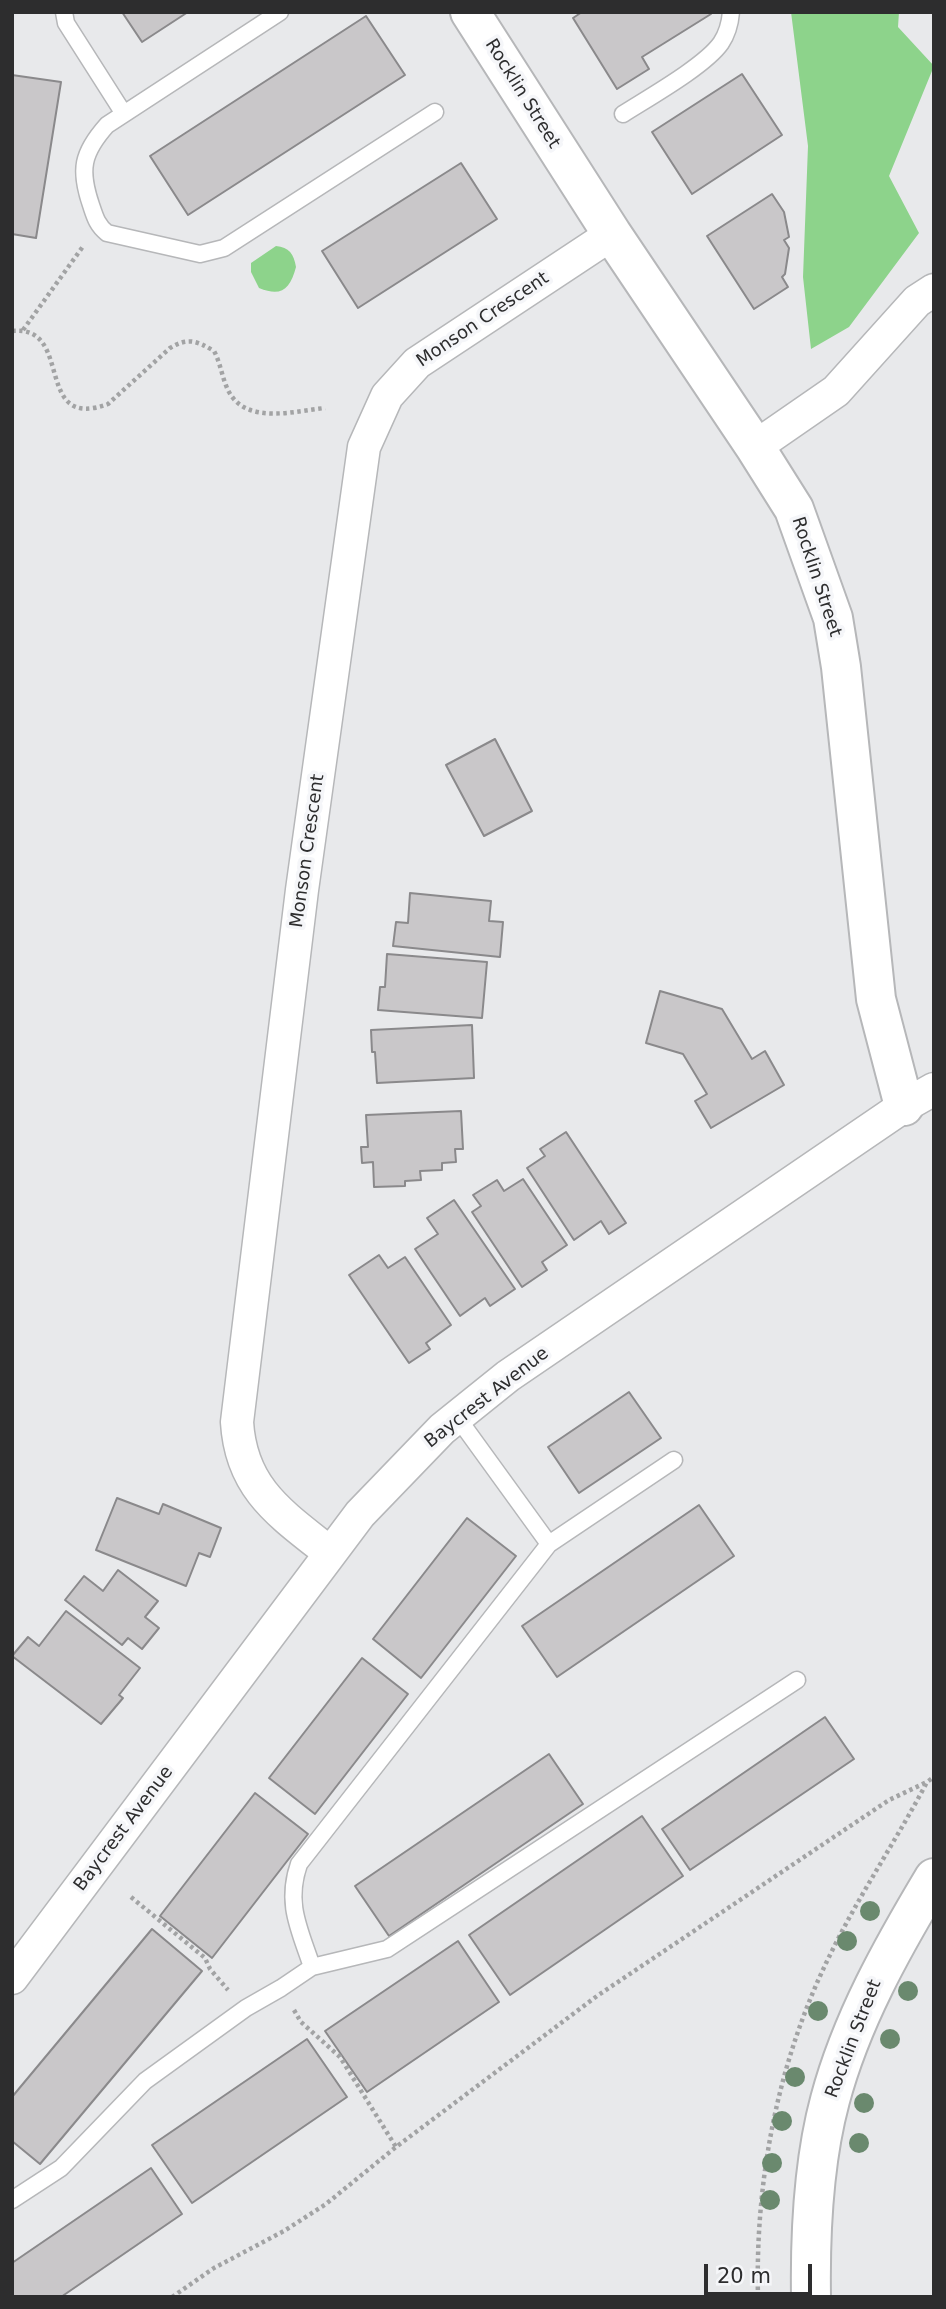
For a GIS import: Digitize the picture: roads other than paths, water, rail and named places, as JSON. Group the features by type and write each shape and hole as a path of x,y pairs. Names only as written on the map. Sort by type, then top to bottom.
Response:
{"street":[{"name":"Rocklin Street","path":"470,12 612,234 794,509 833,618 843,681 876,999 919,1098"},
{"name":"Monson Crescent","path":"330,1553 279,1511 259,1488 244,1463 237,1422 302,890 364,447 387,396 417,363 612,234"},
{"path":"755,447 836,391 917,301 934,290"},
{"name":"Baycrest Avenue","path":"12,1978 360,1514 442,1429 508,1376 919,1098"},
{"name":"Rocklin Street","path":"811,2297 811,2250 817,2175 829,2102 858,2021 878,1976 934,1878"}],"lane":[{"path":"64,12 66,23 124,114"},
{"path":"280,12 107,125 95,139 86,155 83,172 85,190 98,225 107,233 200,254 212,253 224,248 435,112"},
{"path":"623,114 706,59 720,45 728,31 731,12"},
{"path":"457,1417 549,1544"},
{"path":"312,1967 293,1909 292,1884 299,1864 549,1544 674,1460"},
{"path":"12,2200 61,2168 145,2081 246,2008 312,1967 387,1949 797,1680"}]}
